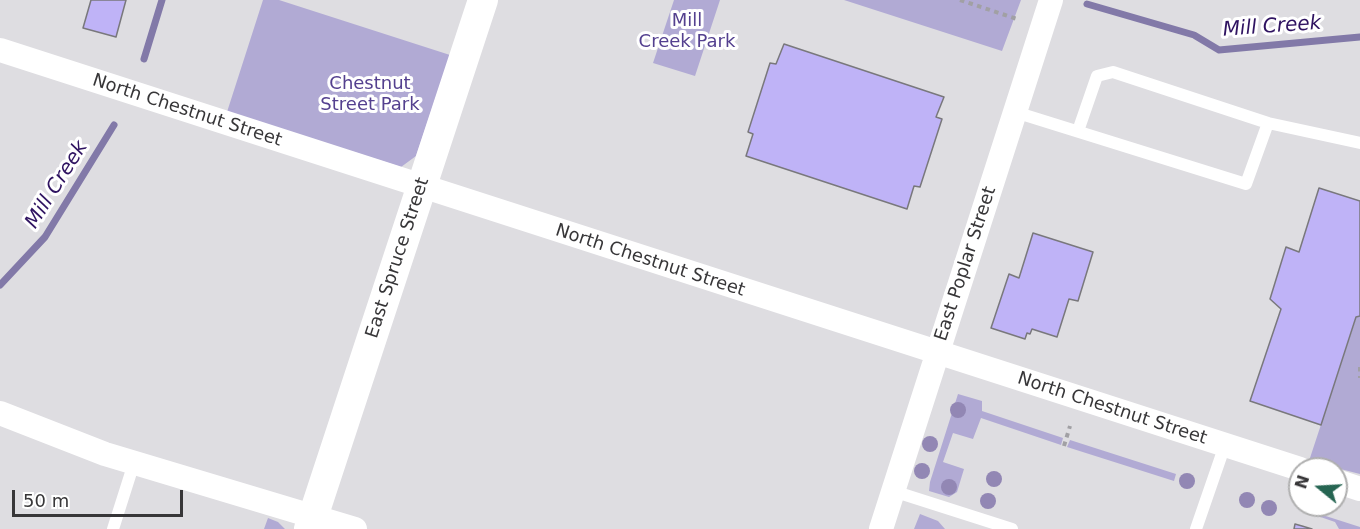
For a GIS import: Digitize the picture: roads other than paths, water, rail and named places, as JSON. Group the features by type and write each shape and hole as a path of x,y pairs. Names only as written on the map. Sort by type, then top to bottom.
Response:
{"street":[{"name":"East Spruce Street","path":"312,522 483,0"},
{"name":"East Poplar Street","path":"881,529 1051,0"},
{"name":"North Chestnut Street","path":"0,50 937,354 1288,465"},
{"path":"0,413 94,450 312,522 355,529"}],"lane":[{"path":"1078,131 1097,76 1113,72 1268,123 1360,143"},
{"path":"1014,112 1246,184 1268,123"},
{"path":"1196,529 1225,445"},
{"path":"112,529 134,463"},
{"path":"893,491 1012,529"}],"waterway":[{"name":"Mill Creek","path":"144,59 162,0"},
{"name":"Mill Creek","path":"1087,4 1194,35 1219,50 1360,37"},
{"name":"Mill Creek","path":"0,285 45,237 114,125"}],"park label":[{"name":"Mill Creek Park","path":"687,31"},
{"name":"Chestnut Street Park","path":"370,94"}]}
